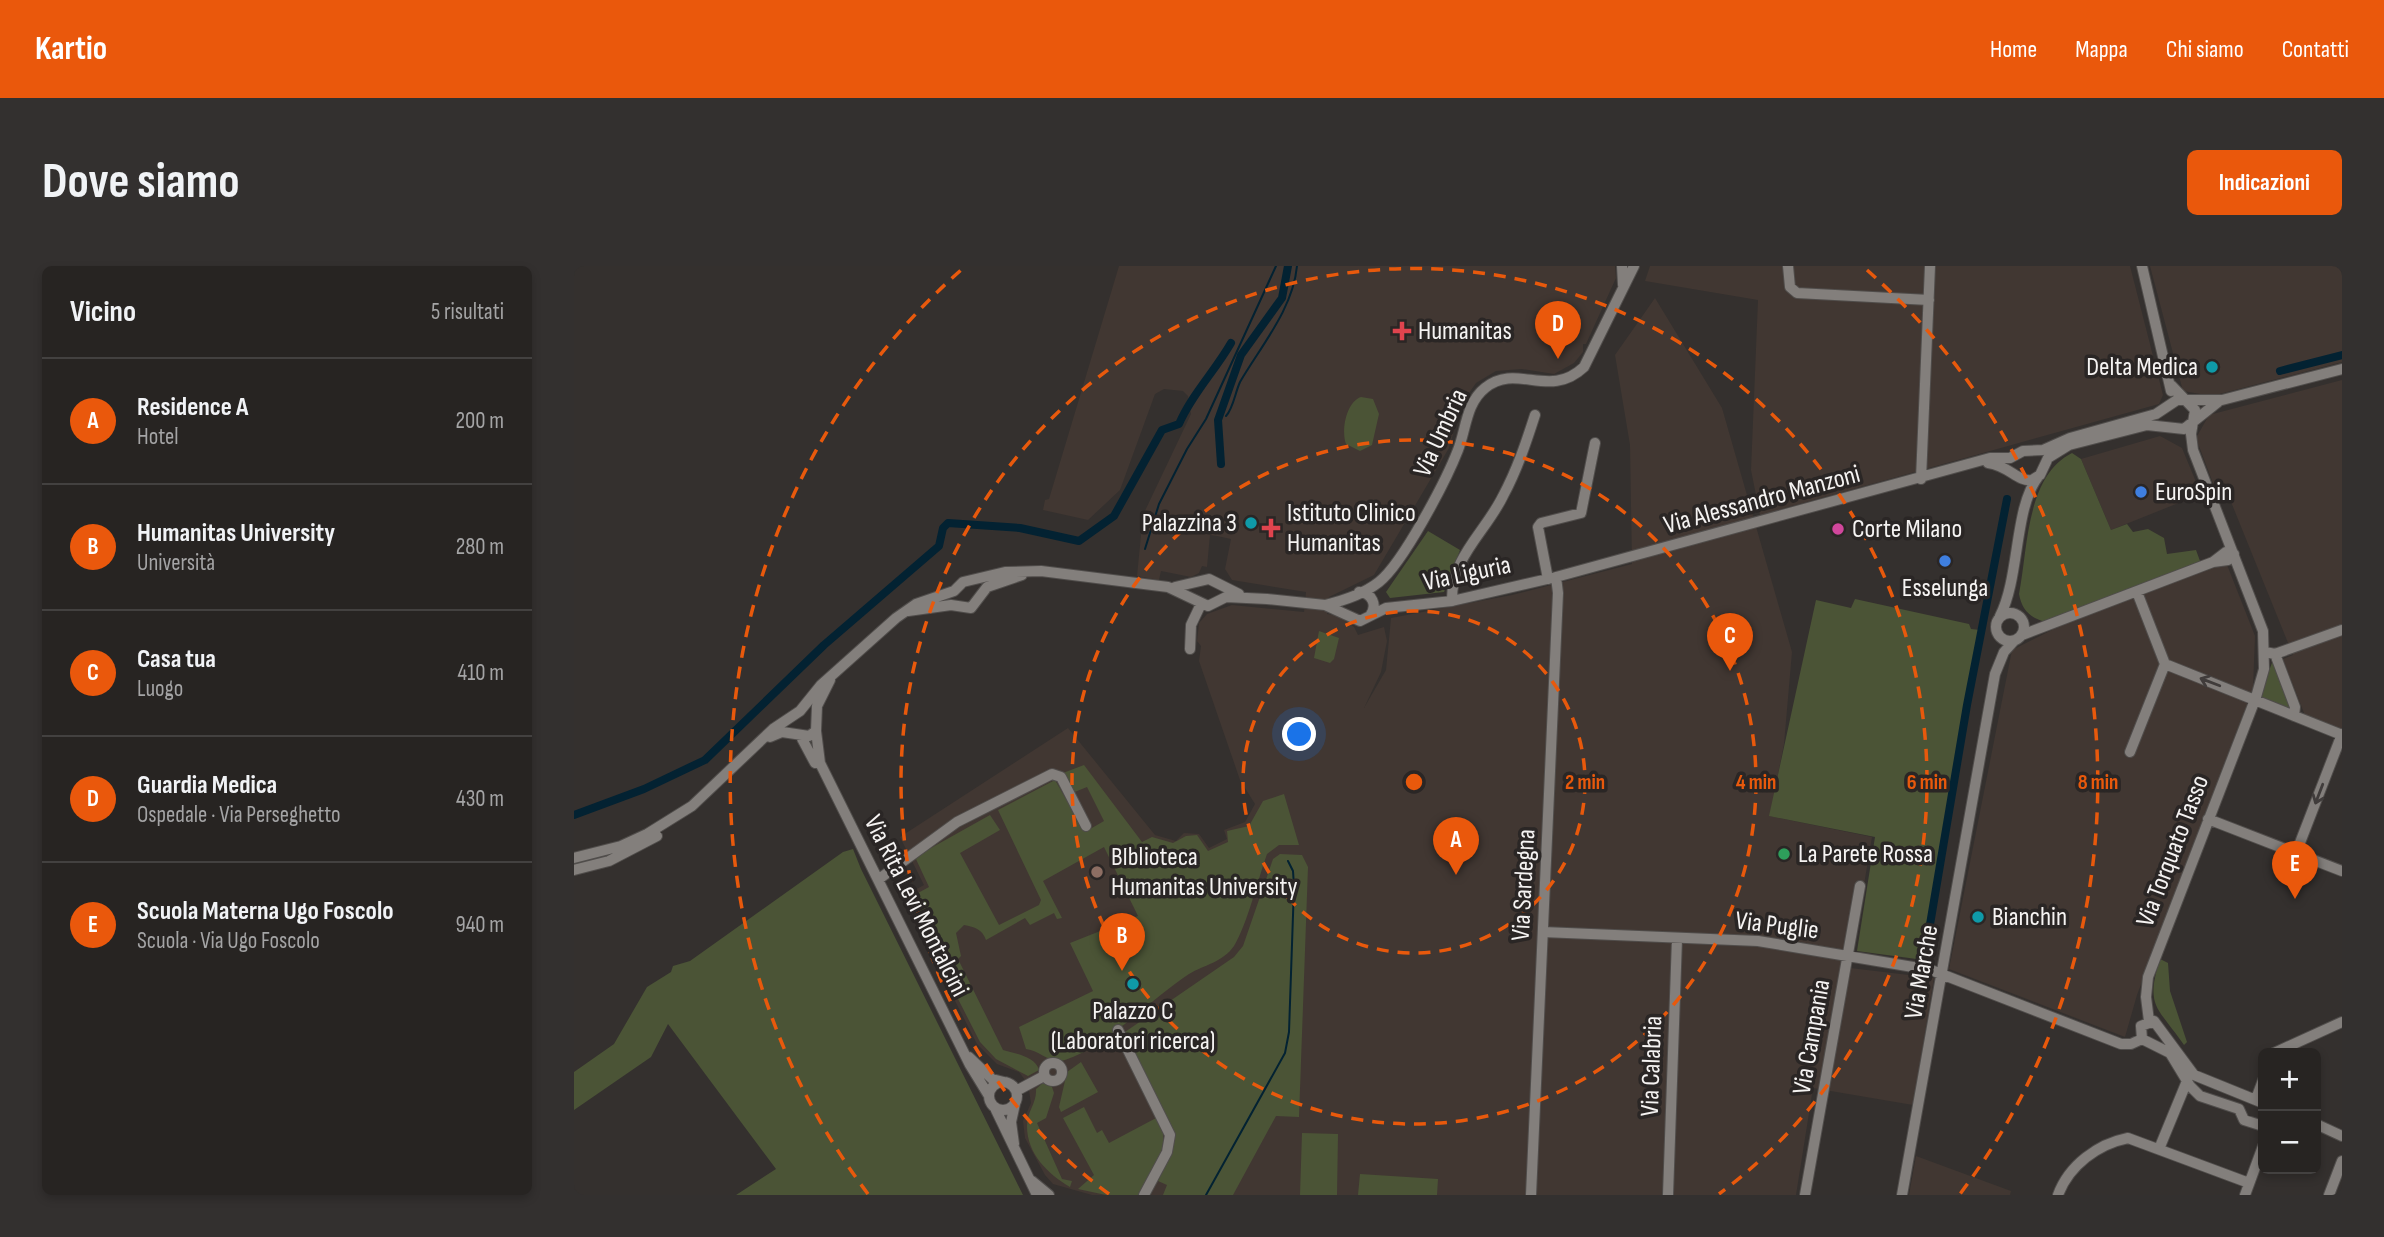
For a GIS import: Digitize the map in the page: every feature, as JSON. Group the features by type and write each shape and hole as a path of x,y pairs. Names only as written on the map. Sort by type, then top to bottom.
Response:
{"street":[{"path":"1622,266 1623,285"},
{"path":"1623,285 1634,266"},
{"path":"1788,266 1790,287 1797,293 1929,300"},
{"path":"1920,479 1930,266"},
{"path":"2141,266 2171,385 2167,419 2193,450"},
{"name":"Via Umbria","path":"1354,594 1381,581 1407,545 1443,481 1458,450 1473,403 1485,387 1513,377 1553,383 1577,374 1589,359 1623,285"},
{"path":"2168,406 2175,400 2222,400 2342,369"},
{"path":"2171,385 2194,408 2191,434 2193,450 2259,615 2270,653 2295,706 2294,716"},
{"path":"2024,513 2040,473 2050,457 2069,445 2147,425 2186,428 2222,400"},
{"name":"Via Alessandro Manzoni","path":"1552,578 1978,463 2045,449 2070,438 2155,414 2168,406"},
{"path":"1452,601 1452,587 1462,555 1472,545 1502,498 1535,415"},
{"name":"Via Sardegna","path":"1531,1195 1558,593 1536,533 1541,523 1581,513 1595,443"},
{"path":"2031,451 2040,457 2040,473"},
{"path":"1995,674 1998,634 1996,625 2011,588 2024,513 2024,488 2012,464 2017,455"},
{"name":"Via Alessandro Manzoni","path":"1978,463 2004,465 2018,477 2030,481 2040,473"},
{"path":"1998,634 2005,640 2018,638 2213,562 2228,560 2234,554"},
{"path":"908,611 958,606 971,608 983,590 991,584 1038,570"},
{"path":"958,606 953,599 959,584 1001,572 1038,570 1168,587 1209,579 1232,592 1266,599"},
{"name":"Via Liguria","path":"1370,617 1386,608 1452,601 1552,578"},
{"path":"1168,587 1211,606 1226,597 1266,599 1325,605 1360,621 1370,617 1381,581"},
{"path":"967,582 975,585 979,598"},
{"path":"1190,649 1191,625 1198,602 1194,590 1198,583"},
{"path":"1219,585 1219,601"},
{"path":"1995,674 2004,652 2018,638 2024,626 2011,588"},
{"path":"574,870 609,861 635,850 674,824 773,729 797,713 812,694 916,604 954,591"},
{"path":"2130,752 2165,664 2137,592"},
{"path":"1325,605 1354,594 1373,600"},
{"path":"1349,615 1345,606 1354,594"},
{"name":"Via Liguria","path":"1373,600 1386,608"},
{"path":"2000,616 2008,612 2027,622 2045,627"},
{"path":"2270,653 2342,630"},
{"name":"Via Torquato Tasso","path":"2149,1021 2146,990 2148,977 2255,699 2270,653"},
{"path":"2165,664 2342,734 2295,853"},
{"name":"Via Marche","path":"1902,1195 1995,674"},
{"path":"761,743 776,734 809,736 816,731 819,701 832,676"},
{"path":"797,713 809,710 818,719"},
{"path":"797,713 793,725 798,734"},
{"name":"Via Rita Levi Montalcini","path":"816,731 818,758 826,777 1037,1195"},
{"name":"Via Rita Levi Montalcini","path":"798,734 826,777"},
{"path":"879,879 957,822 1052,774 1061,777 1086,826"},
{"path":"574,858 621,846 647,834 692,806"},
{"path":"2208,819 2342,871"},
{"name":"Via Campania","path":"1805,1195 1860,886"},
{"name":"Via Puglie","path":"1543,932 1758,941 1848,957 1942,974 2120,1044 2131,1044 2142,1039"},
{"name":"Via Calabria","path":"1668,1195 1677,939"},
{"path":"2256,1100 2194,1075 2159,1023 2149,1021 2141,1026 2142,1039 2155,1043 2170,1053 2200,1096 2239,1109 2244,1120 2258,1124"},
{"path":"2285,1048 2342,1022"},
{"path":"1118,1030 1170,1135 1167,1152 1144,1195"},
{"path":"2155,1043 2163,1032"},
{"name":"Via Rita Levi Montalcini","path":"966,1054 992,1079 1005,1082 1016,1090 1011,1122 1015,1151"},
{"path":"1016,1090 1044,1076"},
{"path":"2159,1149 2187,1081"},
{"path":"989,1096 996,1084 1005,1082"},
{"path":"2239,1109 2256,1100"},
{"path":"995,1108 1004,1110 1015,1103"},
{"path":"2321,1128 2342,1136"},
{"path":"2058,1195 2069,1174 2096,1150 2128,1138 2249,1183"},
{"path":"2245,1195 2258,1159"},
{"path":"2329,1195 2342,1161"},
{"name":"Via Rita Levi Montalcini","path":"1029,1178 1049,1195"}],"shaded area":[{"path":"1119,266 1615,266 1616,278 1586,344 1583,344 1583,352 1574,363 1554,374 1522,369 1496,371 1476,383 1462,403 1449,448 1374,575 1329,597 1327,614 1339,616 1354,627 1358,635 1384,627 1387,641 1381,672 1364,708 1386,670 1391,618 1512,595 1632,564 1630,445 1615,355 1655,298 1722,408 1792,652 1784,744 1770,816 1872,837 1850,968 1934,978 1913,1105 1813,1088 1796,1195 1092,1195 1053,1184 1045,1175 1025,1138 1023,1121 1031,1103 1028,1084 1019,1072 997,1064 977,1044 902,897 924,885 900,837 1068,728 1155,835 1176,841 1184,833 1199,834 1209,848 1227,839 1224,830 1245,822 1255,804 1240,780 1199,661 1199,623 1207,614 1232,605 1304,612 1306,592 1232,580 1225,569 1231,539 1210,535 1207,567 1202,566 1199,573 1191,577 1161,571 1159,580 1137,576 1143,515 1191,414 1188,396 1183,391 1164,389 1155,394 1120,490 1088,520 1043,510 1045,500 1049,499"},
{"path":"1650,266 2130,266 2163,395 2159,404 1760,515 1751,470 1758,300 1645,281"},
{"path":"2150,266 2342,266 2342,362 2212,396 2183,391"},
{"path":"2342,380 2342,732 2306,718 2283,659 2293,655 2227,492 2217,494 2196,438 2209,415"},
{"path":"2160,436 2182,448 2201,494 2111,530 2081,459"},
{"path":"2222,552 2255,636 2253,688 2137,995 2125,1037 1949,969 2012,650 2052,630 2046,622"},
{"path":"1916,1156 2011,1191 2010,1195 1909,1195"}],"green space":[{"path":"1361,397 1373,399 1379,414 1372,445 1360,451 1346,444 1344,432 1348,411"},
{"path":"2072,453 2081,459 2111,530 2127,524 2133,532 2148,529 2164,538 2167,554 2196,550 2200,561 2046,622 2028,612 2022,605 2019,594 2028,535 2037,496 2046,478 2057,464"},
{"path":"1428,531 1460,550 1444,592 1390,598 1386,592"},
{"path":"1855,599 1969,624 1971,629 1980,630 1924,960 1857,951 1875,837 1769,816 1816,600 1851,608"},
{"path":"1319,631 1339,638 1334,659 1330,663 1314,658"},
{"path":"2273,660 2291,706 2289,711 2259,698"},
{"path":"1084,765 1142,842 1152,837 1173,843 1186,836 1197,835 1208,851 1228,842 1227,831 1249,826 1263,801 1284,794 1299,845 1279,845 1267,854 1243,926 1230,951 1219,960 1189,974 1081,1054 1065,1060 1055,1061 1026,1049 1019,1027 1093,991 1070,943 1138,916 1104,847 1043,881 1062,918 1057,919 1054,913 1030,925 1025,918 986,940 978,929 964,925 956,933 961,956 958,959 1003,1050 1024,1056 1037,1065 1039,1070 1028,1076 996,1059 980,1042 907,899 929,887 915,857 990,815 1000,830 960,853 999,925 1039,905 1041,900 998,810 1055,780 1085,832 1104,821 1087,787 1072,793 1063,773"},
{"path":"853,849 1023,1195 736,1195 776,1169 668,1024 651,1057 574,1110 574,1072 614,1044 647,987 671,972 673,966 690,961 843,852"},
{"path":"1280,854 1302,855 1308,867 1299,1117 1276,1116 1233,1195 1163,1195 1167,1185 1158,1181 1171,1155 1175,1135 1125,1032 1234,957 1243,946 1273,859"},
{"path":"2160,959 2168,963 2170,991 2187,1042 2184,1045 2156,1005 2154,987"},
{"path":"1081,1062 1098,1092 1061,1112 1059,1107 1067,1072"},
{"path":"1044,1082 1051,1084 1054,1093 1046,1118 1037,1123 1062,1179 1072,1181 1070,1187 1040,1162 1028,1136 1027,1121 1036,1089"},
{"path":"1084,1107 1097,1133 1102,1130 1109,1143 1158,1117 1162,1128 1162,1148 1155,1167 1138,1195 1106,1195 1078,1189 1094,1175 1063,1118"},
{"path":"1302,1133 1338,1134 1337,1195 1300,1195"},
{"path":"1360,1174 1438,1179 1437,1195 1358,1195"}],"waterway":[{"path":"1145,549 1159,504 1187,449 1206,419 1276,266"},
{"path":"1221,464 1218,420 1241,355 1282,298 1288,266"},
{"path":"1226,416 1240,382 1283,312 1297,266"},
{"path":"574,815 644,789 705,760 824,645 939,546 943,528 948,523 1020,528 1079,541 1114,516 1162,430 1179,424 1231,343"},
{"path":"2280,371 2342,355"},
{"path":"1924,960 1967,705 2007,499"},
{"path":"1206,1195 1285,1053 1289,1032 1294,886 1293,871 1288,861"}],"place":[{"name":"Humanitas","path":"1402,331"},
{"name":"Guardia Medica","path":"1558,359"},
{"name":"Delta Medica","path":"2212,367"},
{"name":"EuroSpin","path":"2141,492"},
{"name":"Palazzina 3","path":"1251,523"},
{"name":"Istituto Clinico Humanitas","path":"1271,528"},
{"name":"Corte Milano","path":"1838,529"},
{"name":"Esselunga","path":"1945,561"},
{"name":"Casa tua","path":"1730,671"},
{"name":"La Parete Rossa","path":"1784,854"},
{"name":"BIblioteca Humanitas University","path":"1097,872"},
{"name":"Residence A","path":"1456,875"},
{"name":"Scuola Materna Ugo Foscolo","path":"2295,899"},
{"name":"Bianchin","path":"1978,917"},
{"name":"Humanitas University","path":"1122,971"},
{"name":"Palazzo C (Laboratori ricerca)","path":"1133,984"}]}
